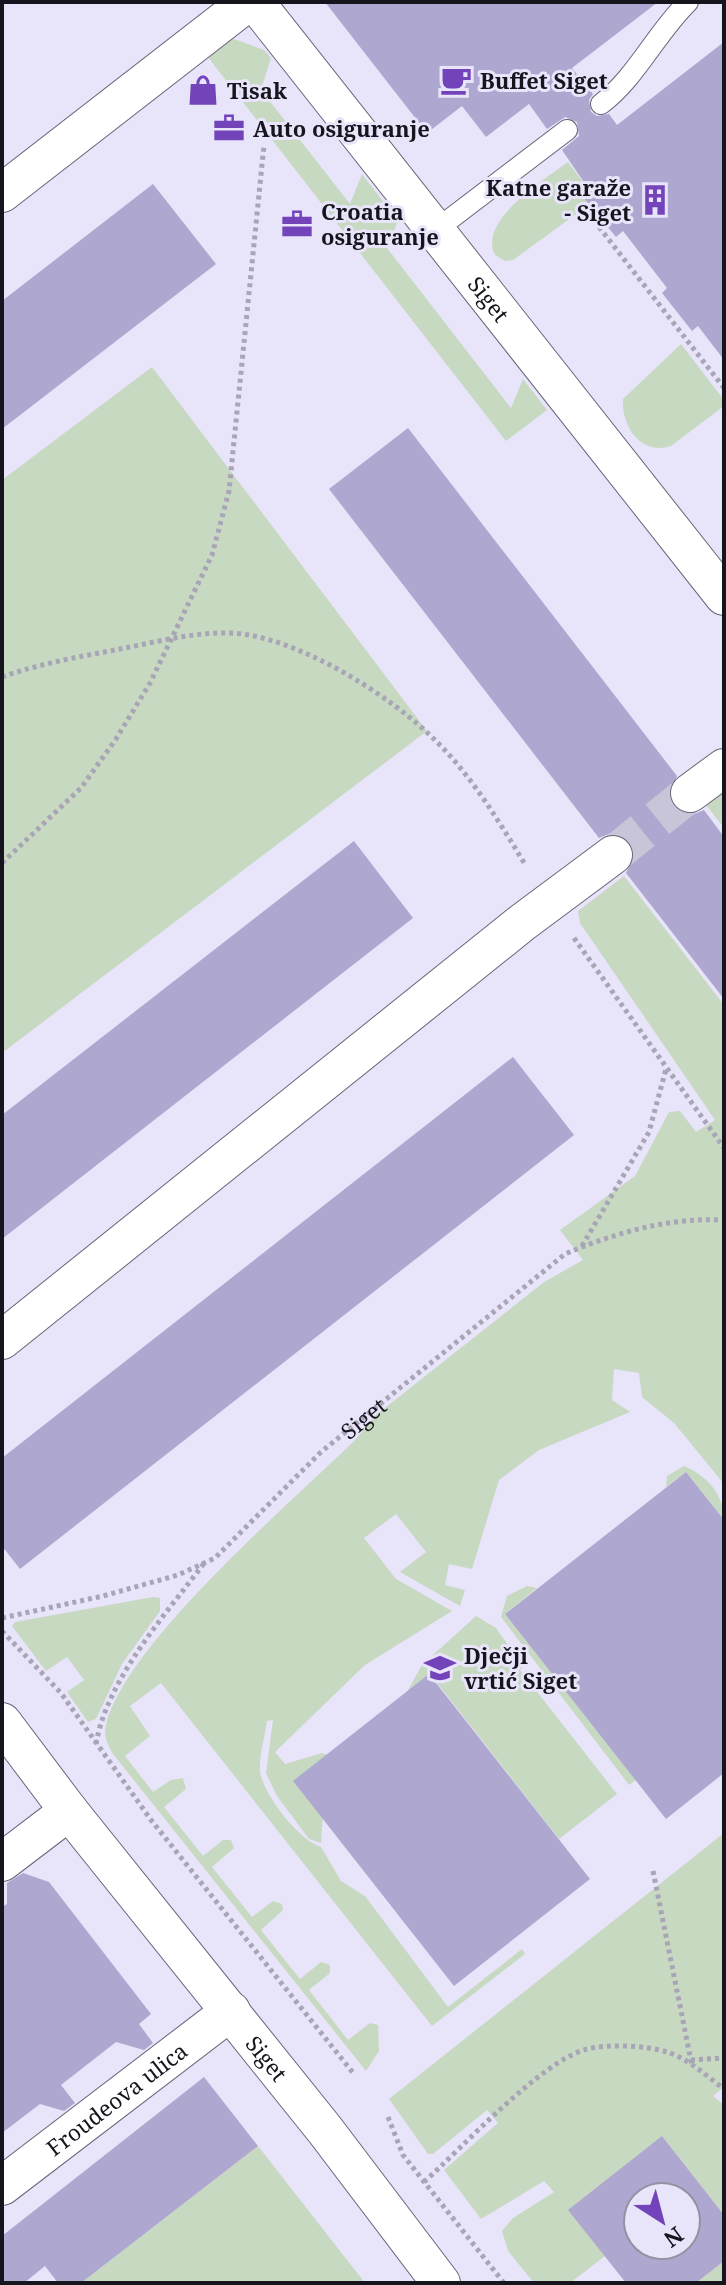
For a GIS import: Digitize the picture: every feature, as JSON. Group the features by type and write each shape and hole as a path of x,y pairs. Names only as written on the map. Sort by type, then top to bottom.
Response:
{"street":[{"path":"2,193 248,2"},
{"name":"Siget","path":"255,2 724,596"},
{"path":"690,793 724,768"},
{"path":"2,1340 613,855"},
{"name":"Siget","path":"2,1722 441,2283"},
{"path":"2,1862 69,1811"},
{"name":"Froudeova ulica","path":"2,2186 231,2011"}],"lane":[{"path":"601,104 614,95 668,21 688,2"},
{"path":"437,229 567,130"}],"path":[{"path":"2,863 81,788 116,739 173,639 212,555 229,491 264,145"},
{"path":"599,227 724,388"},
{"path":"2,677 59,660 173,639 231,633 299,649 340,669 436,740 499,821 549,903 724,1148"},
{"path":"581,1247 649,1132 666,1068"},
{"name":"Siget","path":"2,1618 118,1592 178,1575 215,1558 321,1452 565,1254 608,1235 705,1219 724,1220"},
{"path":"96,1744 99,1726 136,1655 206,1562"},
{"path":"2,1631 61,1693 151,1820 354,2074"},
{"path":"653,1871 692,2063"},
{"path":"424,2182 536,2081 564,2059 587,2049 616,2047 667,2052 692,2063 724,2089"},
{"path":"692,2063 724,2058"},
{"path":"388,2117 403,2155 504,2283"}],"green space":[{"path":"231,38 264,50 271,58 261,90 350,204 362,174 398,221 387,248 511,408 523,379 547,410 506,441 200,47"},
{"path":"568,162 590,191 584,196 590,204 513,260 505,261 495,255 492,242 504,215 530,190"},
{"path":"681,344 724,400 724,406 671,446 651,447 642,443 629,428 623,399"},
{"path":"152,367 427,731 2,1053 2,480"},
{"path":"724,786 724,828 703,801"},
{"path":"624,876 724,1005 724,1484 674,1423 642,1397 639,1373 614,1369 612,1400 630,1412 539,1450 499,1480 472,1569 449,1564 445,1585 465,1590 460,1606 400,1572 426,1552 396,1514 364,1538 396,1579 452,1611 365,1665 275,1752 285,1764 322,1753 327,1755 321,1843 309,1839 277,1796 266,1773 273,1720 267,1721 260,1759 263,1781 283,1815 303,1836 321,1847 341,1881 365,1896 448,2007 522,1949 525,1954 432,2026 161,1683 130,1706 150,1736 125,1756 153,1792 171,1780 183,1778 186,1789 164,1807 203,1856 223,1840 231,1840 234,1848 212,1867 252,1917 273,1901 282,1904 283,1910 261,1930 300,1979 321,1962 330,1965 330,1973 309,1990 348,2040 370,2023 378,2025 379,2051 366,2071 113,1754 105,1729 120,1692 144,1655 177,1615 253,1536 355,1440 376,1415 544,1282 583,1260 560,1230 635,1176 669,1112 680,1111 696,1132 715,1120 580,923 578,911"},
{"path":"684,1466 713,1487 721,1502 724,1520 686,1472 666,1487 667,1476"},
{"path":"527,1586 537,1588 505,1614 636,1780 629,1785 501,1617 507,1596"},
{"path":"160,1598 160,1611 122,1664 96,1719 88,1722 67,1692 84,1680 67,1657 46,1671 12,1626 15,1622"},
{"path":"476,1616 496,1628 523,1666 520,1670 617,1794 559,1839 430,1674 407,1692 422,1665"},
{"path":"724,1833 724,2087 713,2096 724,2105 724,2215 702,2187 702,2181 697,2181 662,2136 641,2181 622,2181 622,2220 605,2256 570,2283 534,2283 508,2251 502,2231 513,2218 554,2192 544,2181 481,2219 444,2170 498,2123 487,2110 433,2154 428,2154 389,2099"},
{"path":"258,2146 365,2283 81,2283"},
{"path":"724,2261 724,2283 696,2283"}],"building":[{"path":"325,2 658,2 572,68 593,94 589,100 591,112 597,116 609,114 617,125 724,42 724,360 698,326 692,331 662,293 667,288 623,231 616,237 583,197 590,191 562,150 579,136 577,122 565,117 547,129 529,104 486,137 462,106 427,133"},
{"path":"153,184 216,264 2,429 2,301"},
{"path":"408,428 677,776 668,795 673,807 692,815 704,810 724,837 724,999 626,873 635,853 630,841 611,833 599,838 329,489"},
{"path":"354,841 413,918 2,1239 2,1115"},
{"path":"513,1057 574,1135 20,1569 2,1546 2,1458"},
{"path":"686,1472 724,1520 724,1773 666,1819 505,1614"},
{"path":"429,1674 590,1879 454,1986 293,1781"},
{"path":"23,1873 49,1882 151,2014 139,2024 153,2043 144,2050 116,2042 61,2085 75,2103 64,2111 40,2104 2,2133 2,1907 7,1904 7,1883"},
{"path":"204,2077 258,2146 81,2283 58,2283 45,2266 24,2283 2,2283 2,2236"},
{"path":"662,2136 697,2181 622,2181 622,2261 702,2261 702,2187 724,2215 724,2261 696,2283 626,2283 568,2210"}],"tunnel":[{"path":"613,855 690,793"}],"place":[{"name":"Buffet Siget","path":"456,80"},
{"name":"Tisak","path":"203,90"},
{"name":"Auto osiguranje","path":"229,128"},
{"name":"Katne garaže - Siget","path":"655,200"},
{"name":"Croatia osiguranje","path":"297,224"},
{"name":"Dječji vrtić Siget","path":"440,1668"}]}
